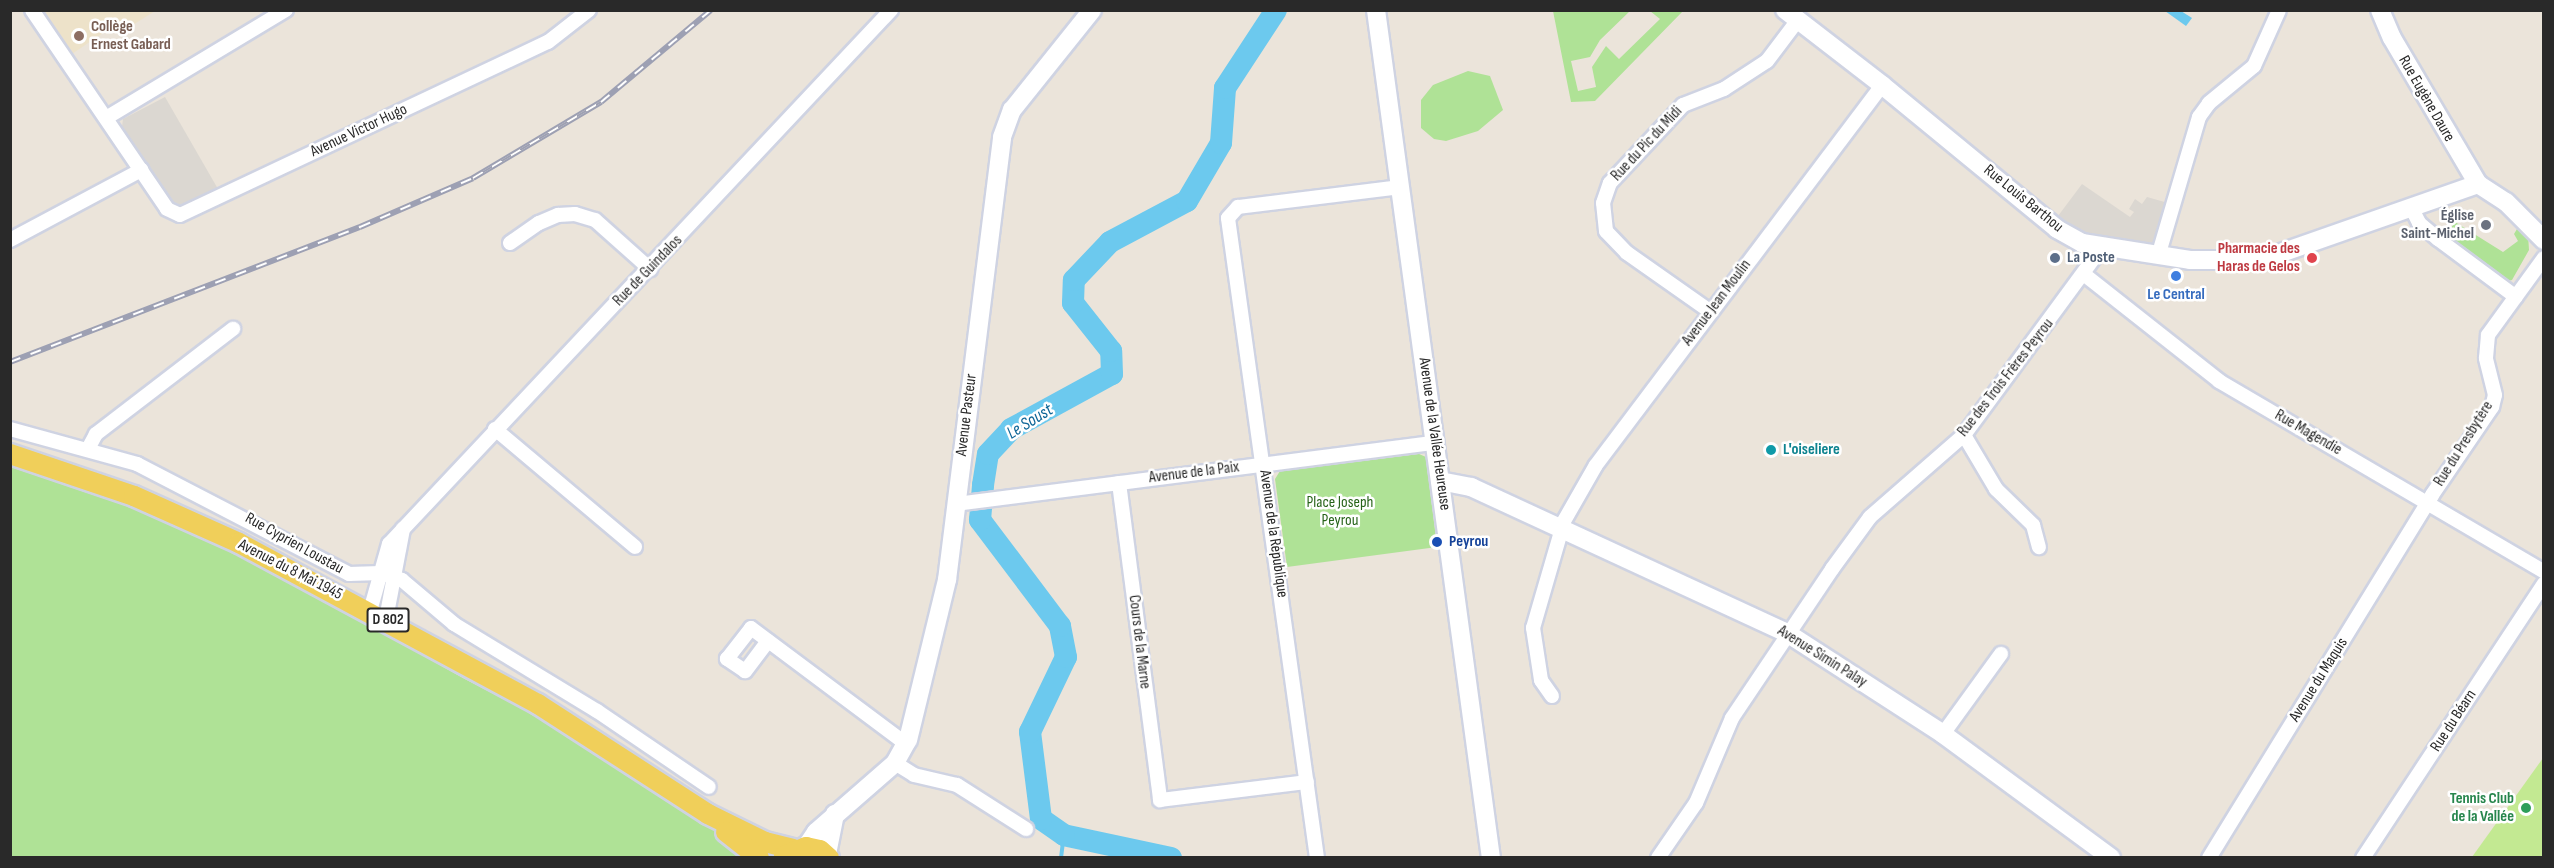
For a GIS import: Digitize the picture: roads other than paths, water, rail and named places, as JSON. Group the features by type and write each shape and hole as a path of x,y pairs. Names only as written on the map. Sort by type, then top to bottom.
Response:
{"main road":[{"name":"Avenue du 8 Mai 1945","path":"10,454 134,496 239,543 378,615 538,704 708,814 765,842 794,851 828,856"},
{"name":"Avenue du 8 Mai 1945","path":"708,814 759,858"}],"street":[{"path":"10,240 141,170 32,10"},
{"path":"106,118 286,10"},
{"name":"Avenue Victor Hugo","path":"141,170 167,209 180,216 548,42 589,10"},
{"name":"Rue de Guindalos","path":"378,615 403,529 495,429 650,270 891,10"},
{"name":"Avenue Pasteur","path":"794,851 895,763 906,744 939,616 964,503 1002,137 1012,110 1092,10"},
{"name":"Avenue de la Vallée Heureuse","path":"1376,10 1491,858"},
{"path":"2159,253 2199,117 2209,103 2254,66 2279,10"},
{"name":"Rue Eugène Daure","path":"2380,10 2397,48 2478,184"},
{"name":"Rue Louis Barthou","path":"1791,15 1882,85 2057,229 2082,243 2159,253 2190,260 2261,260 2478,184"},
{"name":"Rue du Pic du Midi","path":"1711,312 1627,253 1606,231 1603,203 1610,183 1683,105 1724,89 1767,61 1791,15"},
{"name":"Avenue Jean Moulin","path":"1551,696 1541,680 1533,628 1561,528 1596,465 1882,85"},
{"path":"2478,184 2506,202 2544,240"},
{"name":"Avenue de la République","path":"1317,858 1228,218 1231,211 1400,188"},
{"path":"2411,207 2419,222 2438,239 2516,297"},
{"path":"510,243 539,223 558,215 575,214 595,220 650,270"},
{"path":"2082,243 2085,275"},
{"name":"Rue des Trois Frères Peyrou","path":"1658,858 1696,803 1732,718 1787,633 1870,517 1964,435 2085,275 2103,246"},
{"name":"Rue du Presbytère","path":"2428,503 2492,407 2495,395 2486,358 2488,335 2544,258"},
{"name":"Rue Magendie","path":"2085,275 2219,381 2544,572"},
{"path":"88,449 96,434 233,329"},
{"name":"Rue Cyprien Loustau","path":"10,429 88,449 160,474 349,574 388,575"},
{"path":"495,429 635,547"},
{"path":"1964,435 1996,489 2033,525 2039,547"},
{"name":"Avenue de la Paix","path":"964,503 1433,443"},
{"name":"Avenue Simin Palay","path":"1440,481 1471,487 1787,633 1943,734 2111,858"},
{"name":"Cours de la Marne","path":"1119,483 1160,800 1308,782"},
{"name":"Avenue du Maquis","path":"2209,858 2428,503"},
{"path":"388,575 454,624 597,711 709,787"},
{"name":"Rue du Béarn","path":"2363,858 2544,583"},
{"path":"768,642 906,744"},
{"path":"1943,734 2001,654"},
{"path":"895,763 914,775 957,785 1026,829"},
{"path":"828,856 835,814"}],"water":[{"path":"2165,11 2181,11 2192,18 2186,26"}],"waterway":[{"name":"Le Soust","path":"1171,858 1064,835 1041,819 1030,732 1066,657 1060,626 980,520 983,485 988,454 1011,429 1112,374 1111,351 1073,303 1074,280 1110,242 1187,201 1221,143 1225,88 1276,10"},
{"path":"1061,858 1064,835"}],"railway":[{"path":"10,362 360,227 473,178 601,102 711,10"}],"place":[{"name":"Collège Ernest Gabard","path":"79,36"},
{"name":"Église Saint-Michel","path":"2486,225"},
{"name":"La Poste","path":"2055,258"},
{"name":"Pharmacie des Haras de Gelos","path":"2312,258"},
{"name":"Le Central","path":"2176,276"},
{"name":"L'oiseliere","path":"1771,450"},
{"name":"Peyrou","path":"1437,542"},
{"name":"Tennis Club de la Vallée","path":"2526,808"}],"park label":[{"name":"Place Joseph Peyrou","path":"1340,512"}]}
